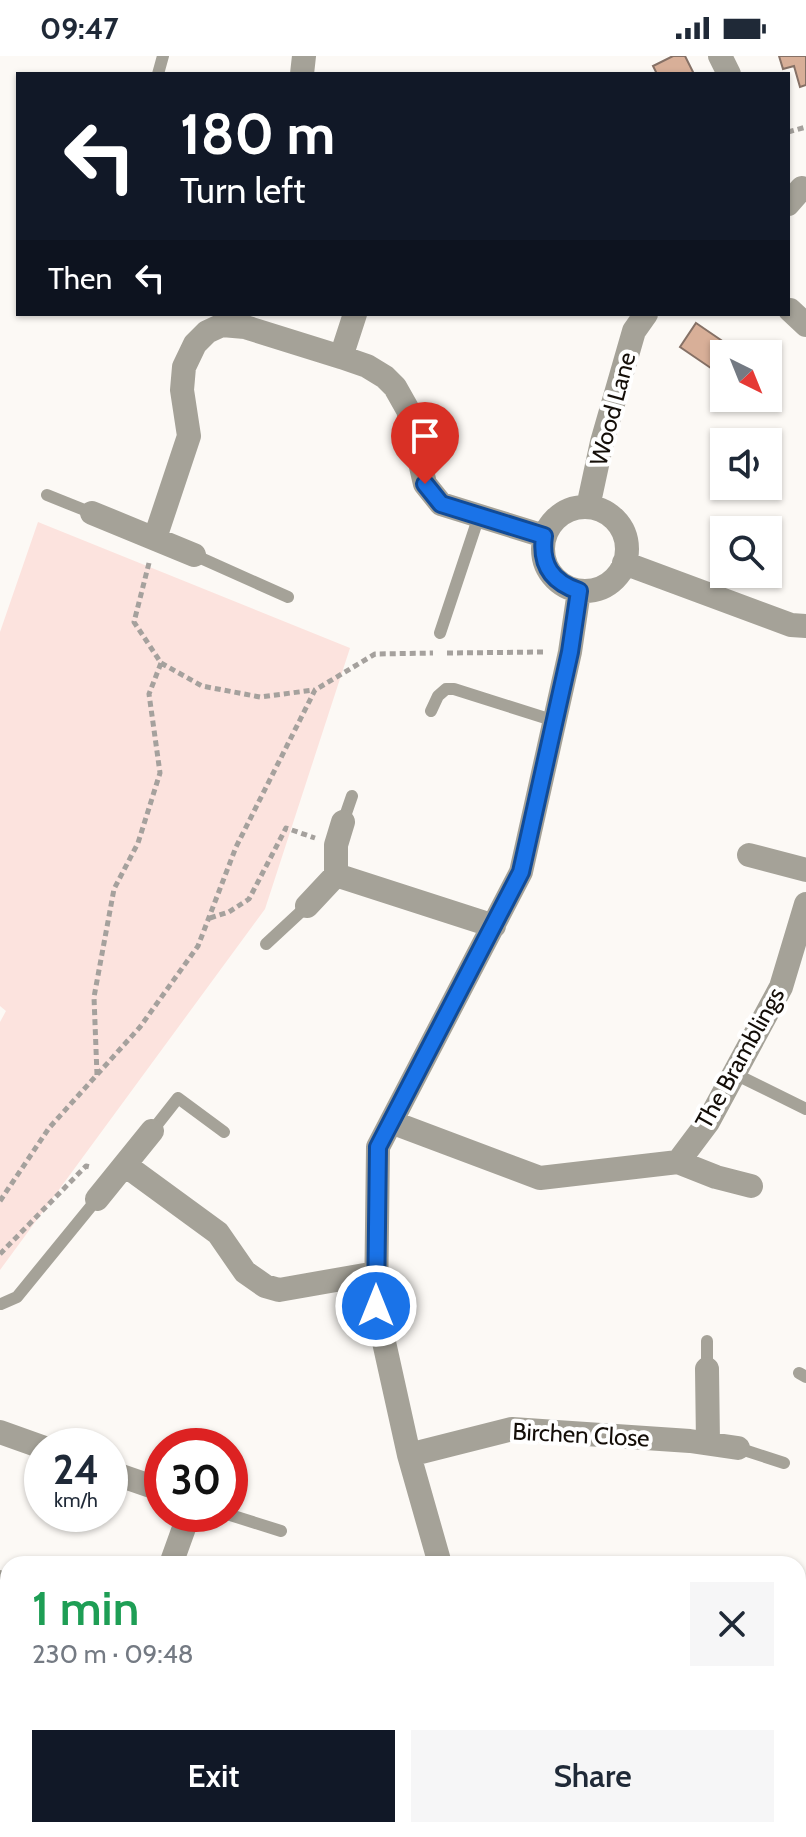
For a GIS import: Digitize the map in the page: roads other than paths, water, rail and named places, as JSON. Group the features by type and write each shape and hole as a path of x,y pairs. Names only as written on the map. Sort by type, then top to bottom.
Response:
{"street":[{"path":"341,357 354,316"},
{"name":"Wood Lane","path":"588,507 602,442 634,331 645,316"},
{"path":"155,538 189,436 182,390 184,367 195,344 207,332 222,325 245,327 341,357 367,366 385,377 395,387 408,410 425,484 441,504 544,536"},
{"path":"588,507 611,517 621,527 627,549 624,563 617,576 607,585 579,591 552,577 542,549 544,536 551,523 562,514 588,507"},
{"path":"92,513 194,555"},
{"path":"624,563 791,625 806,626"},
{"path":"438,1556 409,1455 376,1306 378,1147 521,872 570,652 579,591"},
{"path":"307,906 336,875 340,833"},
{"path":"749,855 806,870"},
{"path":"336,875 494,926"},
{"name":"The Bramblings","path":"678,1162 708,1122 781,987 806,904"},
{"path":"391,1122 540,1178 678,1162 751,1186"},
{"path":"97,1199 152,1131"},
{"path":"122,1169 218,1233 245,1272 265,1286 279,1290 376,1273"},
{"path":"707,1369 708,1443"},
{"name":"Birchen Close","path":"409,1455 512,1429 708,1443 738,1448"},
{"path":"0,1432 24,1441"},
{"path":"174,1556 183,1532"}],"lane":[{"path":"47,495 92,513"},
{"path":"440,633 479,516"},
{"path":"194,555 288,597"},
{"path":"431,711 438,696 446,689 454,689 555,721"},
{"path":"340,833 352,796"},
{"path":"266,944 307,906"},
{"path":"735,1074 806,1109"},
{"path":"152,1131 178,1098 224,1132"},
{"path":"1,1304 17,1297 97,1199"},
{"path":"707,1341 707,1369"},
{"path":"738,1448 784,1463"},
{"path":"248,1521 281,1531"}]}
